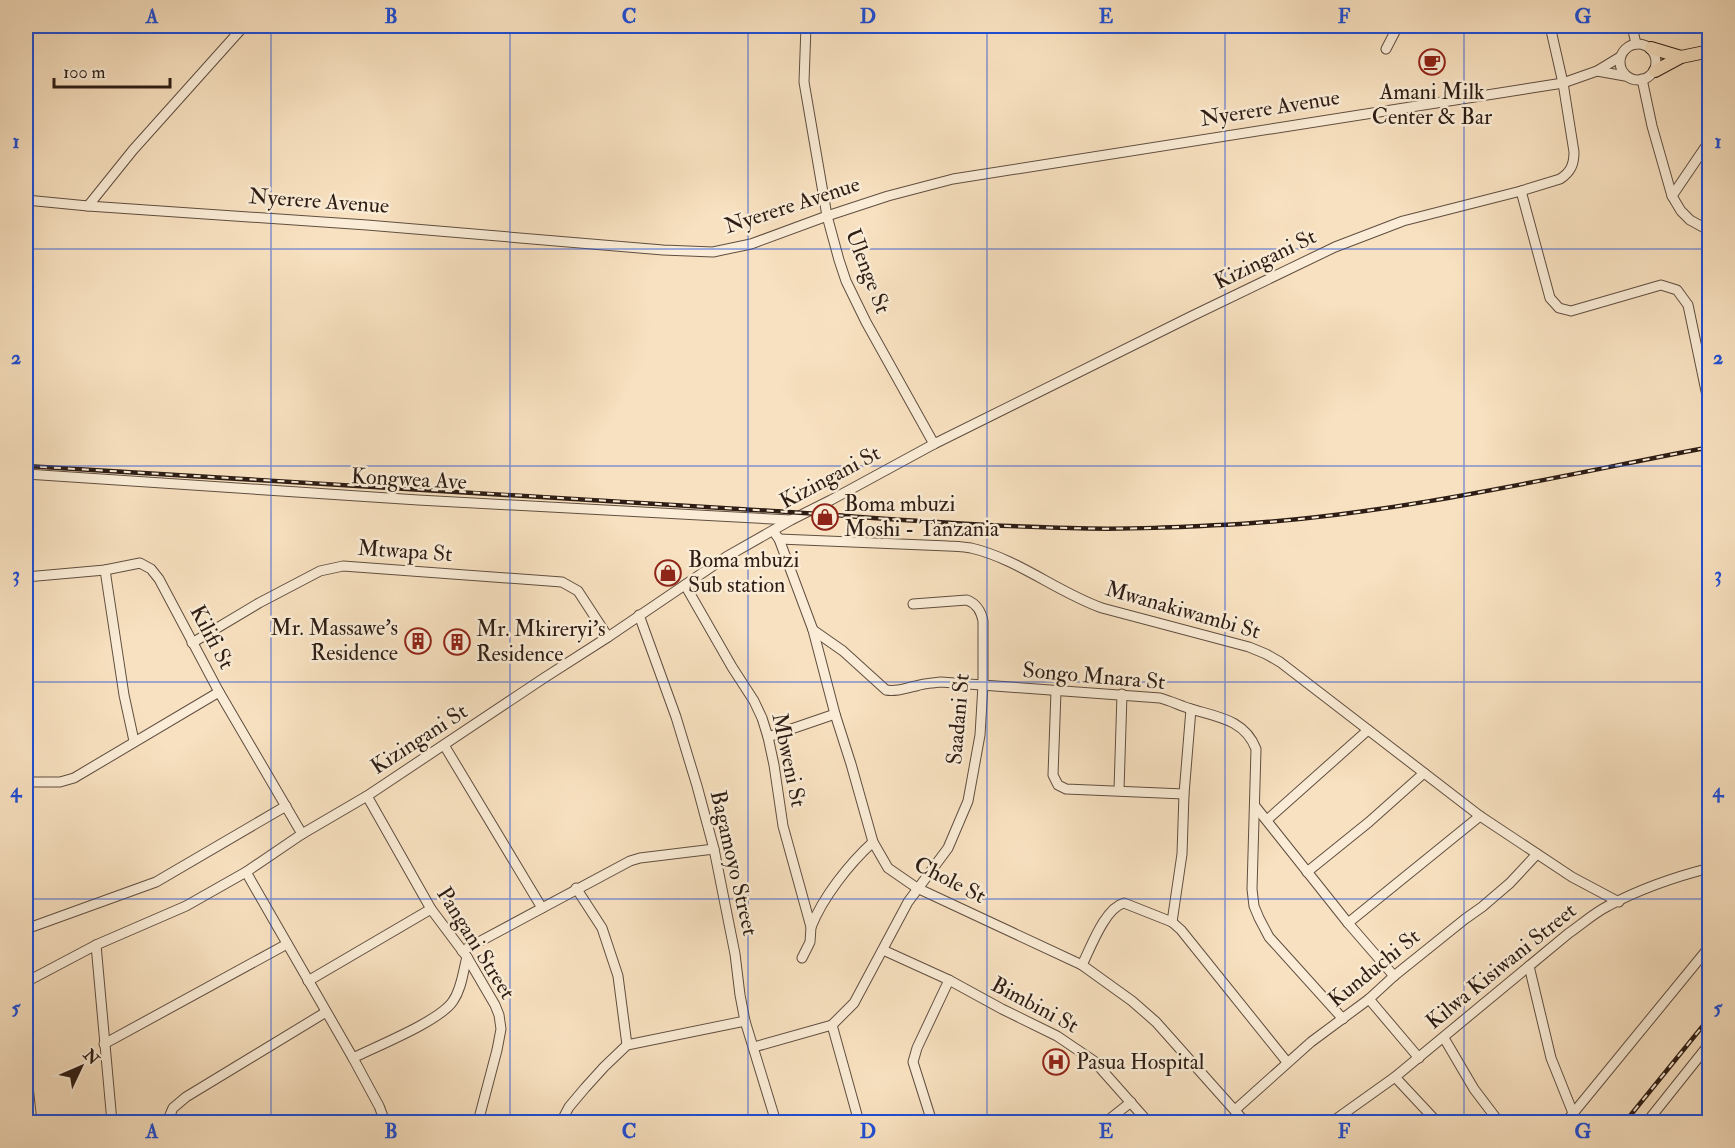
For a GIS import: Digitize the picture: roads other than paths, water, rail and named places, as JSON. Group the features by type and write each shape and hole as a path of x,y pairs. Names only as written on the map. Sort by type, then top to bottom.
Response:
{"main road":[{"path":"1651,48 1681,57"},
{"path":"1655,71 1681,57 1710,51"}],"street":[{"path":"88,206 133,150 243,26"},
{"name":"Ulenge St","path":"806,26 804,82 827,216 846,282 934,444"},
{"path":"1386,49 1398,26"},
{"name":"Kizingani St","path":"26,982 96,945 186,906 246,872 302,834 367,796 726,557 934,444 1335,247 1403,221 1521,191 1560,178 1571,169 1574,152 1563,83 1550,26"},
{"path":"1632,26 1636,44"},
{"path":"1597,71 1634,80 1650,77 1657,63 1656,55 1651,48 1644,44 1636,44 1626,48 1620,57 1620,67 1625,76"},
{"name":"Nyerere Avenue","path":"26,200 713,252 751,244 888,196 953,178 1563,83 1597,71 1620,57"},
{"path":"1642,79 1652,126 1672,196 1690,220 1710,231"},
{"path":"1672,196 1709,141"},
{"path":"1521,191 1550,298 1559,308 1571,311 1661,285 1677,290 1688,305 1710,410"},
{"name":"Kongwea Ave","path":"26,474 430,501 791,520"},
{"name":"Chole St","path":"773,530 779,539 813,630 873,842 888,868 917,888 1082,965 1132,1001 1156,1022 1245,1122"},
{"name":"Mwanakiwambi St","path":"779,539 971,548 1030,572 1083,602 1249,647 1266,654 1280,662 1480,816 1572,877 1619,902"},
{"name":"Kilifi St","path":"26,577 105,570 140,563 151,569 159,579 219,692 302,834"},
{"name":"Mtwapa St","path":"192,643 259,603 320,571 343,566 562,582 578,591 608,637"},
{"path":"105,570 124,696 134,741"},
{"name":"Mbweni St","path":"685,585 762,718 768,737 783,826 811,927"},
{"name":"Saadani St","path":"832,1025 854,1003 908,902 948,848 968,801 980,735 983,686 981,613 973,602 967,600 913,604"},
{"name":"Bagamoyo Street","path":"639,615 676,717 697,786 714,849 735,954 745,1021 776,1122"},
{"name":"Songo Mnara St","path":"813,630 843,651 886,690 901,690 941,682 1122,694 1160,698 1230,720 1249,735 1256,749 1252,889 1254,906 1269,937 1343,1019"},
{"path":"1056,691 1053,774 1058,785 1066,789 1184,794"},
{"path":"26,782 60,782 74,778 219,692"},
{"path":"1119,790 1122,694"},
{"path":"1173,922 1182,855 1191,709"},
{"path":"768,737 835,714"},
{"path":"1267,820 1368,730"},
{"path":"444,745 542,908"},
{"path":"1307,872 1369,822 1424,773"},
{"name":"Pangani Street","path":"367,796 431,909 464,954 495,1005 501,1029 478,1122"},
{"path":"1255,806 1348,923 1394,976"},
{"path":"26,929 156,882 286,807"},
{"path":"1348,923 1480,816"},
{"path":"802,958 810,942 811,927 816,914 835,886 873,842"},
{"path":"354,1058 434,1018 447,1009 459,991 464,954 576,888 640,858 714,849"},
{"name":"Kunduchi St","path":"1235,1110 1311,1042 1369,999 1394,976 1482,907 1510,883 1537,854"},
{"name":"Kilwa Kisiwani Street","path":"1338,1121 1444,1038 1569,933 1608,906 1653,885 1710,868"},
{"path":"246,872 354,1058 379,1106 384,1122"},
{"path":"576,888 602,928 618,976 627,1045"},
{"path":"1082,965 1109,913 1117,905 1124,903 1173,922 1182,930 1287,1062"},
{"path":"308,981 431,909"},
{"path":"104,1044 286,944"},
{"path":"96,945 112,1122"},
{"path":"1566,1122 1710,946"},
{"name":"Bimbini St","path":"883,950 949,980 1057,1036 1094,1061 1148,1122"},
{"path":"1529,966 1551,1058 1574,1113"},
{"path":"932,1122 913,1062 917,1048 949,980"},
{"path":"1369,999 1419,1058"},
{"path":"167,1122 173,1108 186,1097 326,1012"},
{"path":"561,1122 575,1099 627,1045 745,1021"},
{"path":"754,1047 832,1025 859,1122"},
{"path":"1444,1038 1474,1089 1499,1122"},
{"path":"1647,1122 1710,1043"},
{"path":"26,1068 32,1122"},
{"path":"1395,1077 1437,1122"},
{"path":"1106,1122 1131,1102"}],"railway":[{"path":"26,466 987,525 1091,529 1240,524 1358,512 1476,493 1710,447"},
{"path":"1625,1122 1710,1017"}],"place":[{"name":"Amani Milk Center & Bar","path":"1432,62"},
{"name":"Boma mbuzi Moshi - Tanzania","path":"825,517"},
{"name":"Boma mbuzi Sub station","path":"668,573"},
{"name":"Mr. Massawe's Residence","path":"418,641"},
{"name":"Mr. Mkireryi's Residence","path":"457,642"},
{"name":"Pasua Hospital","path":"1056,1062"}]}
